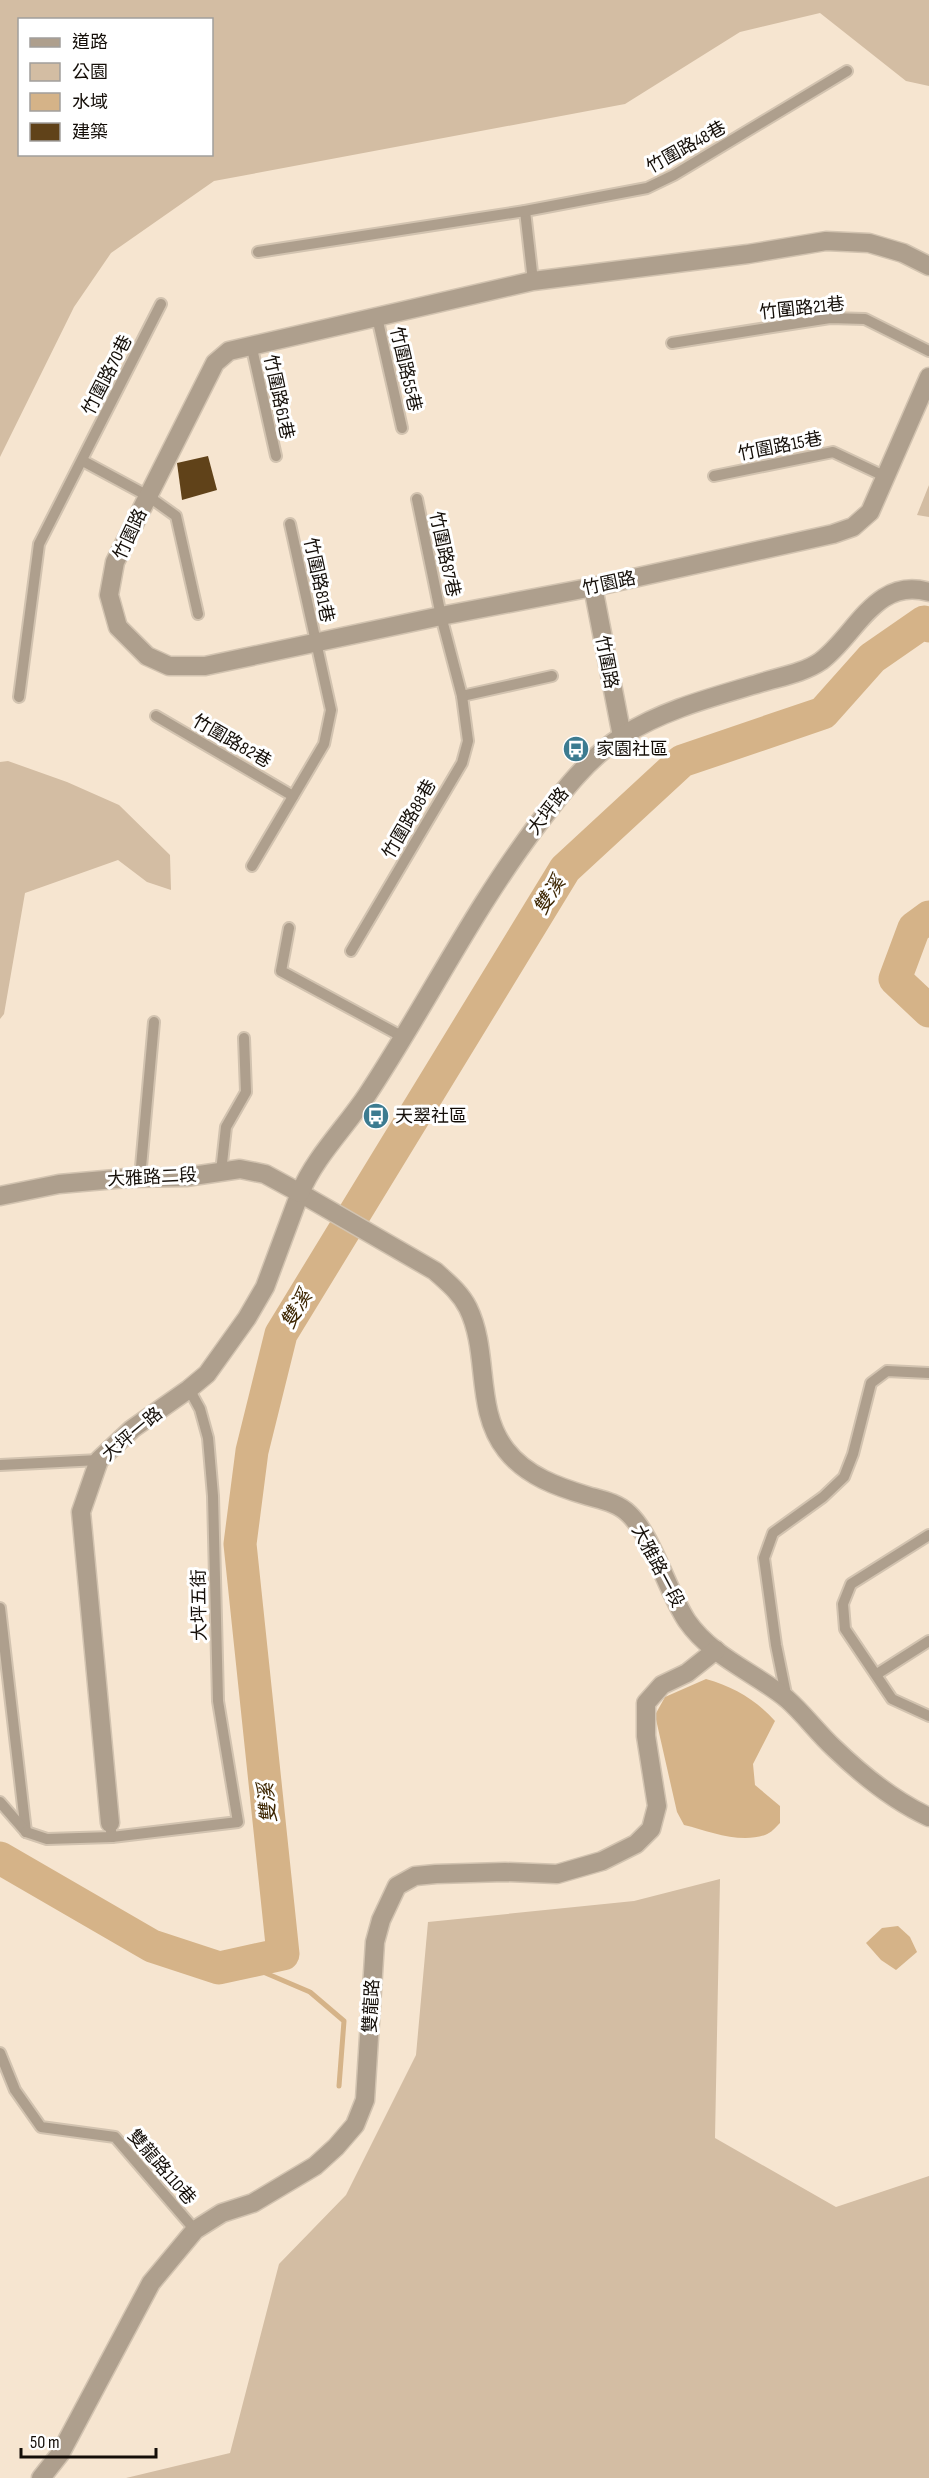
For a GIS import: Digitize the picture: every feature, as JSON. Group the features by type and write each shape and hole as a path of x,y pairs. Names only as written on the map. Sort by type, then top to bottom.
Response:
{"street":[{"name":"竹園路","path":"929,266 903,253 869,243 826,241 748,254 533,281 251,344 229,351 215,363 115,562 109,595 118,627 147,656 169,666 205,666 441,616 593,587 832,534 853,527 870,512 929,377"},
{"name":"竹圍路","path":"593,587 622,736"},
{"name":"大坪路","path":"300,1194 309,1172 367,1095 486,897 523,844 584,767 622,736 657,716 793,673 819,662 882,598 895,591 916,588 929,592"},
{"name":"大雅路二段","path":"0,1196 58,1184 186,1176 240,1169 265,1173 300,1194"},
{"name":"大雅路一段","path":"300,1194 435,1271 453,1287 467,1306 476,1328 487,1409 494,1430 506,1451 524,1468 545,1481 612,1502 629,1514 641,1531 688,1623 716,1650 788,1700 834,1748 896,1800 929,1817"},
{"name":"大坪一路","path":"111,1830 81,1512 99,1460 146,1419 207,1374 222,1355 266,1287 300,1194"},
{"name":"雙龍路","path":"41,2478 60,2454 152,2283 195,2230 222,2213 253,2203 315,2166 355,2125 365,2100 375,1942 381,1920 397,1886 415,1876 436,1874 505,1872 557,1874 602,1861 636,1844 651,1829 657,1806 646,1736 646,1703 662,1685 687,1672 716,1650"}],"lane":[{"name":"竹圍路48巷","path":"258,252 525,212 647,188 674,176 847,71"},
{"path":"525,212 533,281"},
{"name":"竹圍路70巷","path":"19,697 39,544 161,304"},
{"name":"竹圍路55巷","path":"377,317 402,428"},
{"name":"竹圍路21巷","path":"672,343 830,318 854,318 865,319 929,351"},
{"name":"竹圍路61巷","path":"251,344 276,456"},
{"name":"竹圍路15巷","path":"714,476 833,452 884,476"},
{"path":"83,461 148,496 176,516 198,614"},
{"name":"竹圍路87巷","path":"417,499 441,616"},
{"name":"竹圍路81巷","path":"290,524 316,643"},
{"name":"竹圍路88巷","path":"351,951 462,763 468,741 462,696 441,616"},
{"path":"252,866 324,744 331,710 316,643"},
{"path":"462,696 552,676"},
{"name":"竹圍路82巷","path":"156,716 293,796"},
{"path":"289,928 281,971 403,1037"},
{"path":"140,1178 154,1022"},
{"path":"220,1172 226,1127 246,1092 244,1038"},
{"path":"788,1700 776,1645 765,1558 773,1533 823,1497 844,1477 853,1454 872,1383 886,1371 929,1373"},
{"name":"大坪五街","path":"111,1830 238,1822 218,1701 213,1496 208,1438 200,1409 189,1389"},
{"path":"0,1465 99,1460"},
{"path":"929,1535 851,1584 843,1604 845,1629 892,1699 929,1716"},
{"path":"0,1608 26,1832"},
{"path":"877,1674 929,1641"},
{"path":"0,1802 26,1832 47,1839 111,1830"},
{"name":"雙龍路110巷","path":"0,2053 15,2090 41,2127 114,2137 195,2230"}],"green space":[{"path":"0,0 929,0 929,86 906,81 820,13 740,32 625,104 214,181 111,253 74,307 0,457"},
{"path":"929,485 929,517 917,515"},
{"path":"8,761 67,782 119,805 170,855 171,890 147,882 118,860 25,893 4,1014 0,1019 0,762"},
{"path":"720,1879 715,2138 836,2207 929,2176 929,2478 126,2478 230,2453 279,2264 346,2195 416,2055 428,1922 634,1901"}],"water":[{"path":"706,1679 744,1695 760,1706 775,1721 753,1764 755,1785 780,1806 780,1823 765,1835 745,1838 714,1833 684,1825 677,1812 655,1715 665,1697"},
{"path":"898,1926 910,1937 917,1952 896,1970 881,1960 866,1943 882,1928"}],"building":[{"path":"208,456 217,490 182,500 177,463"}],"waterway":[{"name":"雙溪","path":"0,1858 152,1946 219,1968 283,1954 240,1544 252,1451 281,1334 565,869 682,761 823,713 872,658 924,622 929,626"},
{"name":"雙溪","path":"929,917 914,928 895,979 929,1011"},
{"path":"242,1963 310,1992 344,2021 339,2086"}],"place":[{"name":"家園社區","path":"576,749"},
{"name":"天翠社區","path":"376,1116"}]}
